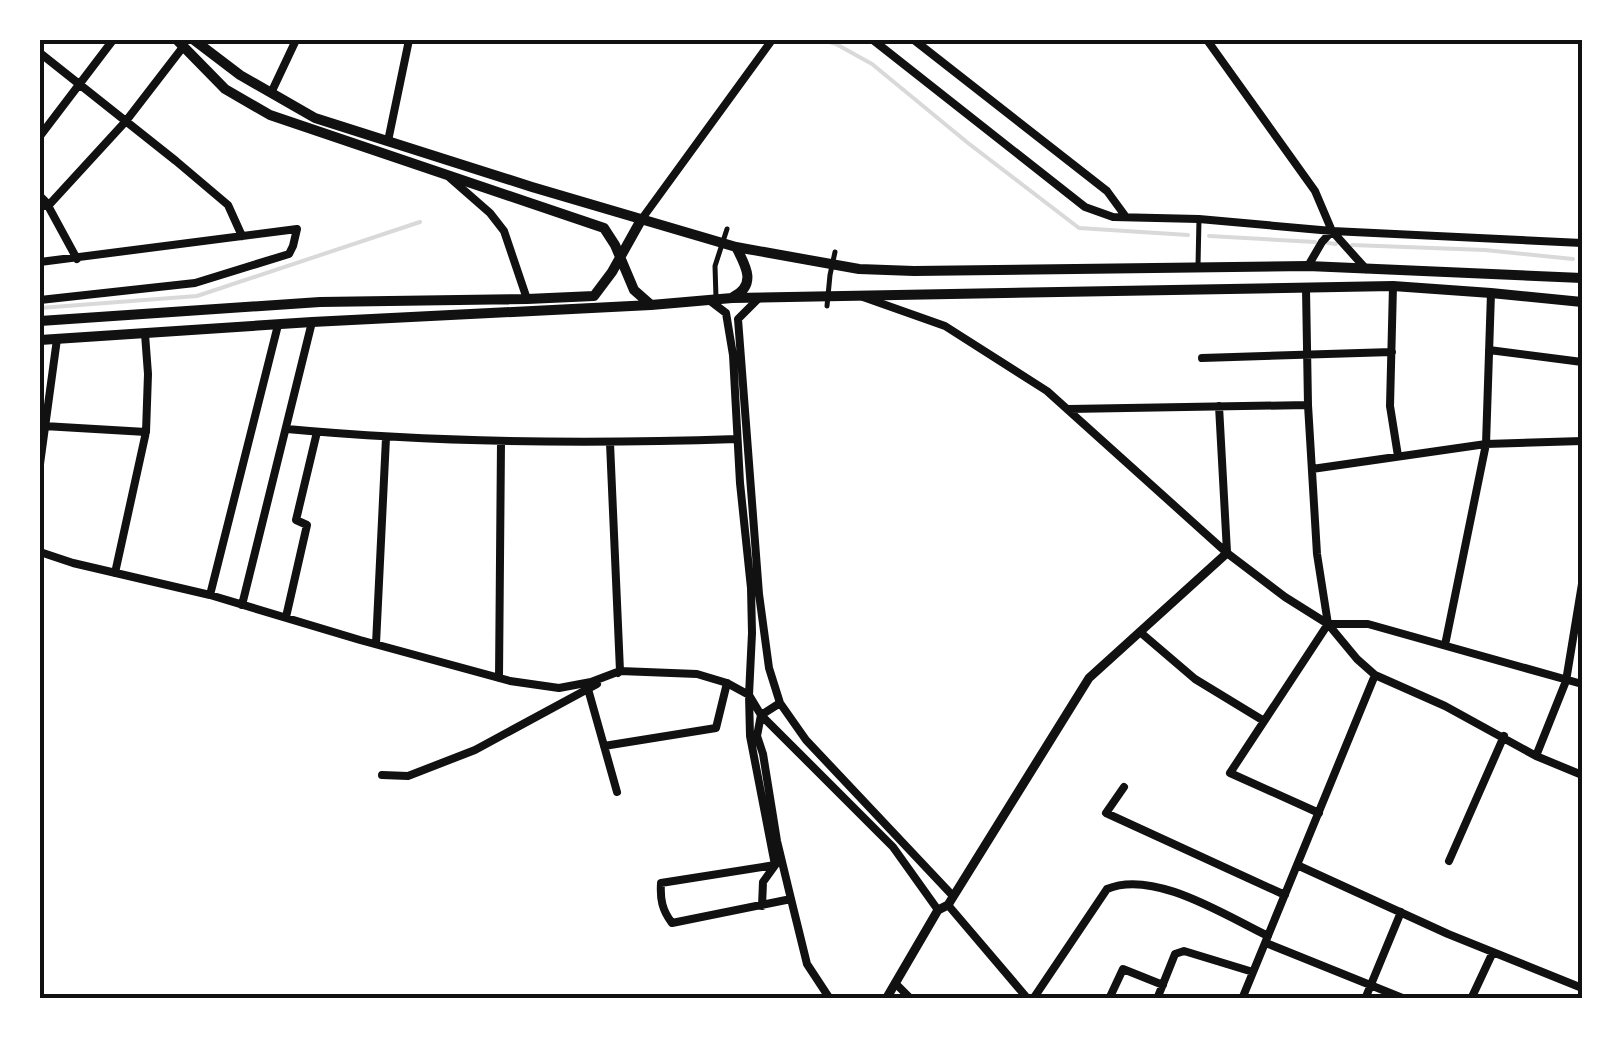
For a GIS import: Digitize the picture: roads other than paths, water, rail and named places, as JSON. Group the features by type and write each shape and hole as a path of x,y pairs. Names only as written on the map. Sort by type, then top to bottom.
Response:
{"main road":[{"path":"185,42 315,118 736,247 834,258 858,269 1308,266 1582,278"},
{"path":"185,42 224,89 270,115 604,228 634,290 650,305"},
{"path":"40,321 320,302 594,296 641,220"},
{"path":"40,340 312,322 715,305 743,292 748,281 747,267 736,247"},
{"path":"732,298 828,301 859,296 1393,286 1582,302"}],"street":[{"path":"40,136 113,40"},
{"path":"271,92 296,40"},
{"path":"388,141 409,40"},
{"path":"641,220 772,40"},
{"path":"874,40 1085,207 1113,216 1582,243"},
{"path":"914,40 1106,190 1126,217"},
{"path":"1207,40 1314,191 1332,231 1366,268"},
{"path":"44,206 126,121 185,42"},
{"path":"40,53 228,205 242,236"},
{"path":"447,175 504,231 527,299"},
{"path":"40,196 76,259"},
{"path":"1198,267 1199,220"},
{"path":"40,262 297,229 289,254 194,283 40,300"},
{"path":"728,230 715,266 715,305 726,313 730,341 751,588 750,736 779,864 808,964 830,999"},
{"path":"1308,266 1332,231"},
{"path":"828,301 834,258"},
{"path":"1393,286 1390,406 1398,456"},
{"path":"1306,288 1317,554 1328,624 1230,773 1319,813"},
{"path":"1446,645 1486,444 1491,292"},
{"path":"859,296 944,326 1047,391 1227,553 1328,624 1356,659 1375,674 1504,736 1536,756 1582,775"},
{"path":"759,298 738,319 759,594 770,668 780,704 946,904"},
{"path":"242,605 312,322"},
{"path":"210,595 278,325"},
{"path":"115,572 146,432 145,334"},
{"path":"40,464 57,339"},
{"path":"1488,350 1582,362"},
{"path":"1202,358 1392,352"},
{"path":"1069,409 1308,405"},
{"path":"1218,406 1227,553"},
{"path":"44,426 146,432"},
{"path":"287,430 501,442 610,444 737,439"},
{"path":"286,617 308,525 296,520 317,432"},
{"path":"376,644 386,438"},
{"path":"1312,469 1486,444 1582,441"},
{"path":"499,678 501,442"},
{"path":"610,444 620,672"},
{"path":"40,552 210,595 499,678 560,688 620,672 697,674 726,683 749,695 762,715 894,847 1031,999 1107,889 1120,884 1184,895 1267,940 1405,999"},
{"path":"886,999 1090,678 1227,553"},
{"path":"1536,756 1566,680 1582,584"},
{"path":"1328,624 1368,624 1582,684"},
{"path":"1140,632 1196,679 1264,721"},
{"path":"750,672 770,668"},
{"path":"382,775 408,776 474,750 620,672"},
{"path":"1242,999 1375,674"},
{"path":"604,746 716,728 726,683"},
{"path":"588,689 617,792"},
{"path":"762,906 763,882 779,864 757,736 762,715 780,704"},
{"path":"1449,862 1504,736"},
{"path":"1124,788 1106,813 1285,895"},
{"path":"779,864 661,883 664,913 672,922 791,899"},
{"path":"1297,865 1582,988"},
{"path":"1365,999 1401,912"},
{"path":"1157,999 1175,954 1184,952 1253,972"},
{"path":"1472,999 1493,952"},
{"path":"1109,999 1123,969 1163,985"},
{"path":"896,984 911,999"}],"waterway":[{"path":"823,40 872,64 1079,228 1188,235"},
{"path":"40,308 197,296 420,222"},
{"path":"1209,236 1315,242"},
{"path":"1328,243 1336,244"},
{"path":"1352,245 1485,250 1573,259"}]}
